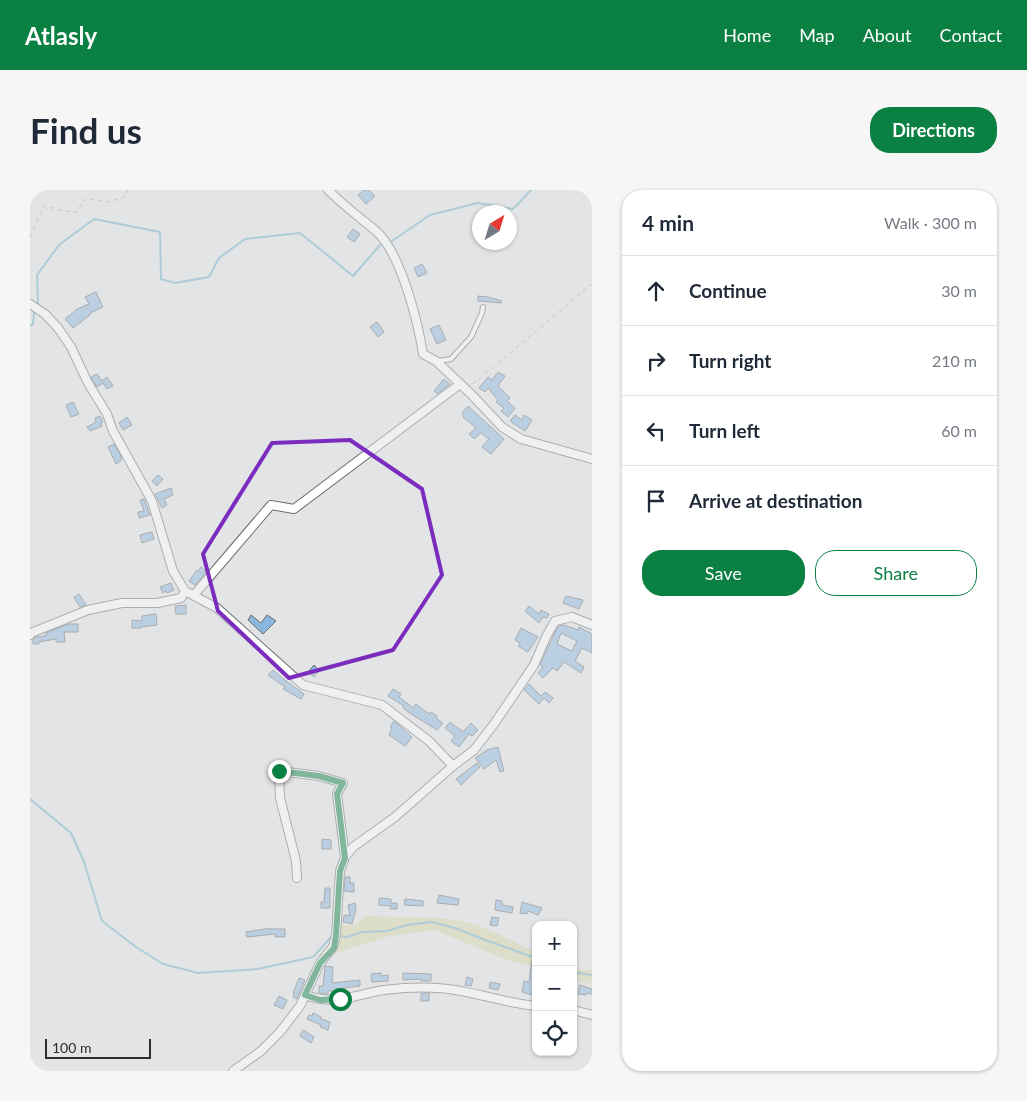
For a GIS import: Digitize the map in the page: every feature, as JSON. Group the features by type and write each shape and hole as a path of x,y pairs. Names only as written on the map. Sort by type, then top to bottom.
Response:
{"street":[{"path":"328,190 379,234 389,247 403,279 420,336 423,354 436,361 502,427 521,439 592,459"},
{"path":"30,304 46,314 71,347 88,383 107,414 113,431 152,501 173,571 185,591 217,608 303,685 382,706 429,741 453,766"},
{"path":"194,595 271,505 294,509 460,384"},
{"path":"30,635 30,632 88,610 122,603 165,601 181,598 185,591"},
{"path":"233,1071 261,1051 280,1032 300,1006 320,963 334,948 340,871 345,858 353,847 395,817 474,750 534,665 546,637 556,621 572,617 592,624"},
{"path":"297,878 296,862 280,798 279,771 319,776 343,783 337,794 345,858"},
{"path":"305,995 320,1000 348,999 383,990 439,988 532,1005"},
{"path":"577,1011 592,1015"}],"lane":[{"path":"436,361 451,359 471,337 483,307"}],"path":[{"path":"30,237 44,206 64,212 76,212 86,198 108,202 123,198 128,190"},
{"path":"466,390 592,284"}],"highlighted area":[{"path":"350,440 422,489 442,575 393,650 289,678 218,611 203,554 272,443"}],"green space":[{"path":"365,916 438,918 470,923 499,934 532,951 532,966 507,960 435,930 390,936 334,954 341,925 355,925"},
{"path":"577,970 592,970 592,984 577,981"}],"building":[{"path":"364,190 369,190 375,196 366,204 358,195"},
{"path":"353,229 360,234 354,242 347,237"},
{"path":"422,264 427,273 418,277 414,268"},
{"path":"96,292 103,307 90,313 73,328 65,319 77,309 89,304 85,297"},
{"path":"478,296 502,301 501,303 478,301"},
{"path":"377,322 384,332 378,337 370,327"},
{"path":"439,325 446,340 437,344 430,329"},
{"path":"498,372 505,376 498,386 510,398 507,401 515,408 508,417 501,411 504,408 496,402 498,400 488,388 485,392 479,388 488,377 492,380"},
{"path":"97,374 102,381 107,377 113,386 107,389 103,383 97,387 91,377"},
{"path":"444,379 450,384 437,394 434,391"},
{"path":"73,402 79,414 71,417 66,405"},
{"path":"468,406 504,439 491,454 482,447 489,439 481,433 474,439 469,434 476,428 463,417 462,413"},
{"path":"515,415 522,420 524,415 532,420 525,431 510,421"},
{"path":"100,416 103,422 101,423 102,426 90,431 87,427 96,422 95,418"},
{"path":"127,417 132,425 123,430 119,423"},
{"path":"114,444 122,458 116,464 108,447"},
{"path":"158,475 163,479 157,486 152,481"},
{"path":"171,488 173,495 164,499 167,505 162,508 155,494"},
{"path":"144,499 150,515 139,518 138,512 144,511 140,500"},
{"path":"152,532 154,539 142,543 140,535"},
{"path":"201,567 207,572 195,585 189,581"},
{"path":"171,583 174,590 163,593 160,587"},
{"path":"79,594 86,605 80,607 74,597"},
{"path":"566,596 583,600 579,609 563,603"},
{"path":"186,605 186,614 176,614 175,606"},
{"path":"529,606 539,614 541,610 549,614 547,618 543,617 539,623 525,611"},
{"path":"156,614 157,625 132,628 132,620 142,621 142,616"},
{"path":"251,615 261,623 267,615 276,621 263,634 248,620"},
{"path":"68,624 78,624 78,632 64,632 65,642 56,642 56,639 33,644 35,637 46,636 46,633"},
{"path":"564,625 578,630 579,627 592,634 592,653 582,648 575,661 584,667 581,673 564,662 557,671 553,668 543,678 538,673 543,667 540,665 559,626","holes":["561,633 577,641 572,651 557,644"]},
{"path":"521,628 538,637 528,652 518,646 520,643 515,640"},
{"path":"314,665 319,670 314,677 308,672"},
{"path":"273,670 304,694 301,699 283,689 285,687 268,675"},
{"path":"529,684 541,696 545,692 553,698 549,703 544,698 539,704 524,690"},
{"path":"393,689 401,694 399,697 413,708 416,704 429,714 431,712 437,716 436,718 443,723 437,730 408,712 403,708 404,706 388,696"},
{"path":"394,721 412,737 405,746 389,735 392,728 390,727"},
{"path":"450,722 463,732 471,723 478,730 472,736 469,734 459,747 451,741 455,736 445,728"},
{"path":"498,747 504,771 500,772 496,760 484,769 475,758 487,750"},
{"path":"477,763 480,767 461,785 456,779"},
{"path":"322,839 331,840 331,849 322,849"},
{"path":"345,877 350,877 350,883 354,883 354,892 344,891"},
{"path":"325,888 330,888 330,908 321,908 321,902 324,902"},
{"path":"439,895 459,899 458,905 437,903"},
{"path":"379,898 391,899 391,903 397,903 397,909 390,909 391,906 379,905"},
{"path":"405,899 423,901 423,906 404,905"},
{"path":"496,900 502,901 502,905 513,907 512,913 495,910"},
{"path":"522,902 542,908 538,915 528,911 527,914 520,913"},
{"path":"355,903 356,910 352,924 343,922 344,915 350,916 348,905"},
{"path":"492,917 499,918 497,926 490,925"},
{"path":"270,928 285,929 285,937 275,937 275,934 247,937 246,932"},
{"path":"532,960 532,995 522,992 524,981 529,982"},
{"path":"325,966 333,967 332,983 360,980 360,986 328,991 328,994 319,993 319,986 323,986"},
{"path":"381,973 381,976 388,975 388,981 372,982 371,974"},
{"path":"403,973 431,974 431,981 421,981 421,979 403,980"},
{"path":"467,977 473,979 471,986 465,985"},
{"path":"299,978 305,980 297,999 293,997 293,993"},
{"path":"490,982 500,984 498,990 489,988"},
{"path":"580,985 592,989 592,994 578,994"},
{"path":"421,993 429,993 429,1001 421,1001"},
{"path":"279,996 287,1000 283,1009 274,1005"},
{"path":"313,1013 321,1017 321,1019 330,1022 328,1030 307,1019"},
{"path":"303,1030 314,1037 311,1043 300,1036"}],"waterway":[{"path":"392,241 430,215 478,203 513,209 531,190"},
{"path":"38,305 37,275 59,245 94,219 160,232 161,279 175,283 209,277 219,258 245,239 300,233 353,276 381,244"},
{"path":"30,326 33,324 34,313"},
{"path":"30,799 71,833 84,862 102,921 136,947 163,964 198,973 258,969 313,957 332,936"},
{"path":"340,936 347,937 362,932 387,931 407,925 431,922 455,928 532,957"},
{"path":"577,973 592,975"}],"route":[{"path":"279,771 319,776 343,783 337,794 345,858 340,871 337,894 334,948 320,963 305,995 320,1000 340,999"}]}
